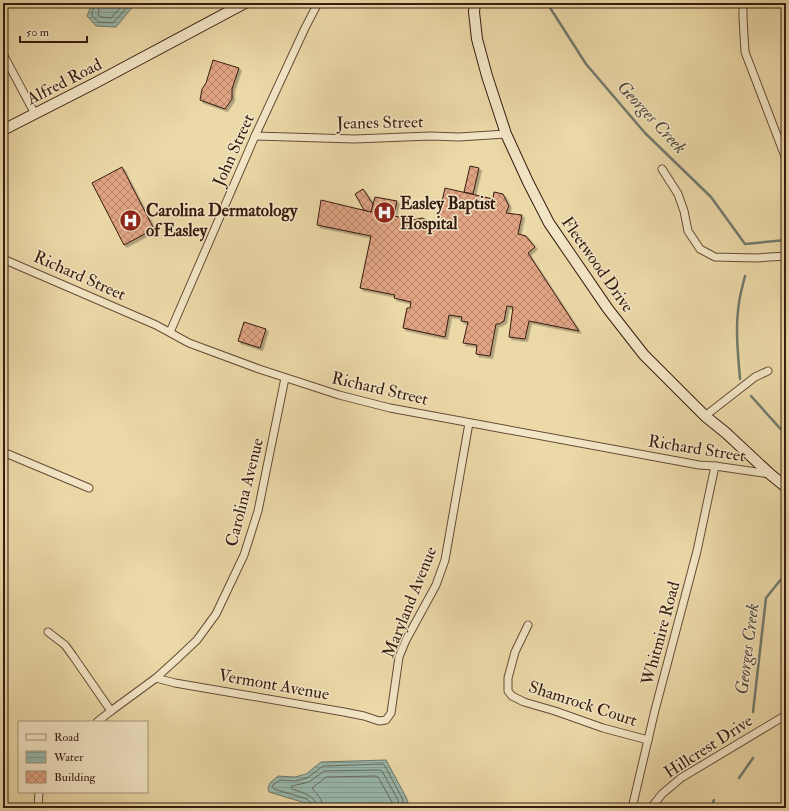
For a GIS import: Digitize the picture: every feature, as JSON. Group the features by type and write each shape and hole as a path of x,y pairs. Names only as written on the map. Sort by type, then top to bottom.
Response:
{"street":[{"name":"Alfred Road","path":"3,130 245,3"},
{"name":"John Street","path":"170,332 255,136 304,28 318,3"},
{"name":"Fleetwood Drive","path":"475,3 474,12 477,39 487,76 506,134 549,223 608,309 644,355 705,416 786,487"},
{"path":"743,3 745,52 786,158"},
{"path":"3,54 35,114"},
{"name":"Jeanes Street","path":"255,136 354,139 430,136 459,137 506,134"},
{"path":"662,170 678,194 684,211 688,231 700,249 715,257 756,258 786,256"},
{"name":"Richard Street","path":"3,259 156,325 189,342 285,378 339,395 390,408 469,423 700,465 770,474"},
{"path":"705,416 754,377 768,371"},
{"name":"Carolina Avenue","path":"98,721 156,678 197,640 216,614 244,555 258,511 285,378"},
{"name":"Maryland Avenue","path":"386,720 391,713 399,657 406,640 436,585 445,560 469,423"},
{"path":"3,452 89,488"},
{"name":"Whitmire Road","path":"632,808 697,551 715,466"},
{"name":"Shamrock Court","path":"528,625 515,652 508,678 508,691 512,696 524,702 603,728 648,740"},
{"path":"48,632 65,645 111,711"},
{"name":"Vermont Avenue","path":"156,678 175,683 344,712 380,721 386,720"},
{"name":"Hillcrest Drive","path":"651,808 662,794 682,778 786,715"},
{"path":"38,808 40,793"}],"water":[{"path":"92,3 136,3 116,27 96,26 87,16"},
{"path":"386,760 406,797 410,808 310,808 305,803 269,792 268,788 270,783 278,776 295,777 306,774 321,762"}],"building":[{"path":"213,60 239,68 232,89 232,99 225,109 200,100 202,89 206,83"},
{"path":"470,166 479,168 473,194 464,192"},
{"path":"122,167 154,229 124,245 92,183"},
{"path":"445,188 493,199 494,192 503,194 509,206 506,213 522,215 518,234 526,236 535,247 528,253 579,331 529,321 525,339 509,337 513,307 507,306 504,321 496,324 490,356 476,354 477,345 463,343 468,322 461,321 462,317 449,315 445,337 403,328 407,308 410,308 411,302 394,298 395,295 360,288 371,236 317,225 321,200 371,212 375,197 397,201 394,216 413,220 422,218 437,224"},
{"path":"363,189 373,204 371,212 364,210 355,194"},
{"path":"244,322 266,329 260,348 238,341"}],"waterway":[{"name":"Georges Creek","path":"547,3 586,64 645,133 711,197 745,244 786,240"},
{"name":"Georges Creek","path":"740,379 737,322 739,300 745,276"},
{"name":"Georges Creek","path":"751,396 786,435"},
{"name":"Georges Creek","path":"753,712 766,598 786,573"},
{"name":"Georges Creek","path":"739,778 753,758"},
{"name":"Georges Creek","path":"710,808 714,800"}],"place":[{"name":"Easley Baptist Hospital","path":"384,213"},
{"name":"Carolina Dermatology of Easley","path":"131,220"}]}
